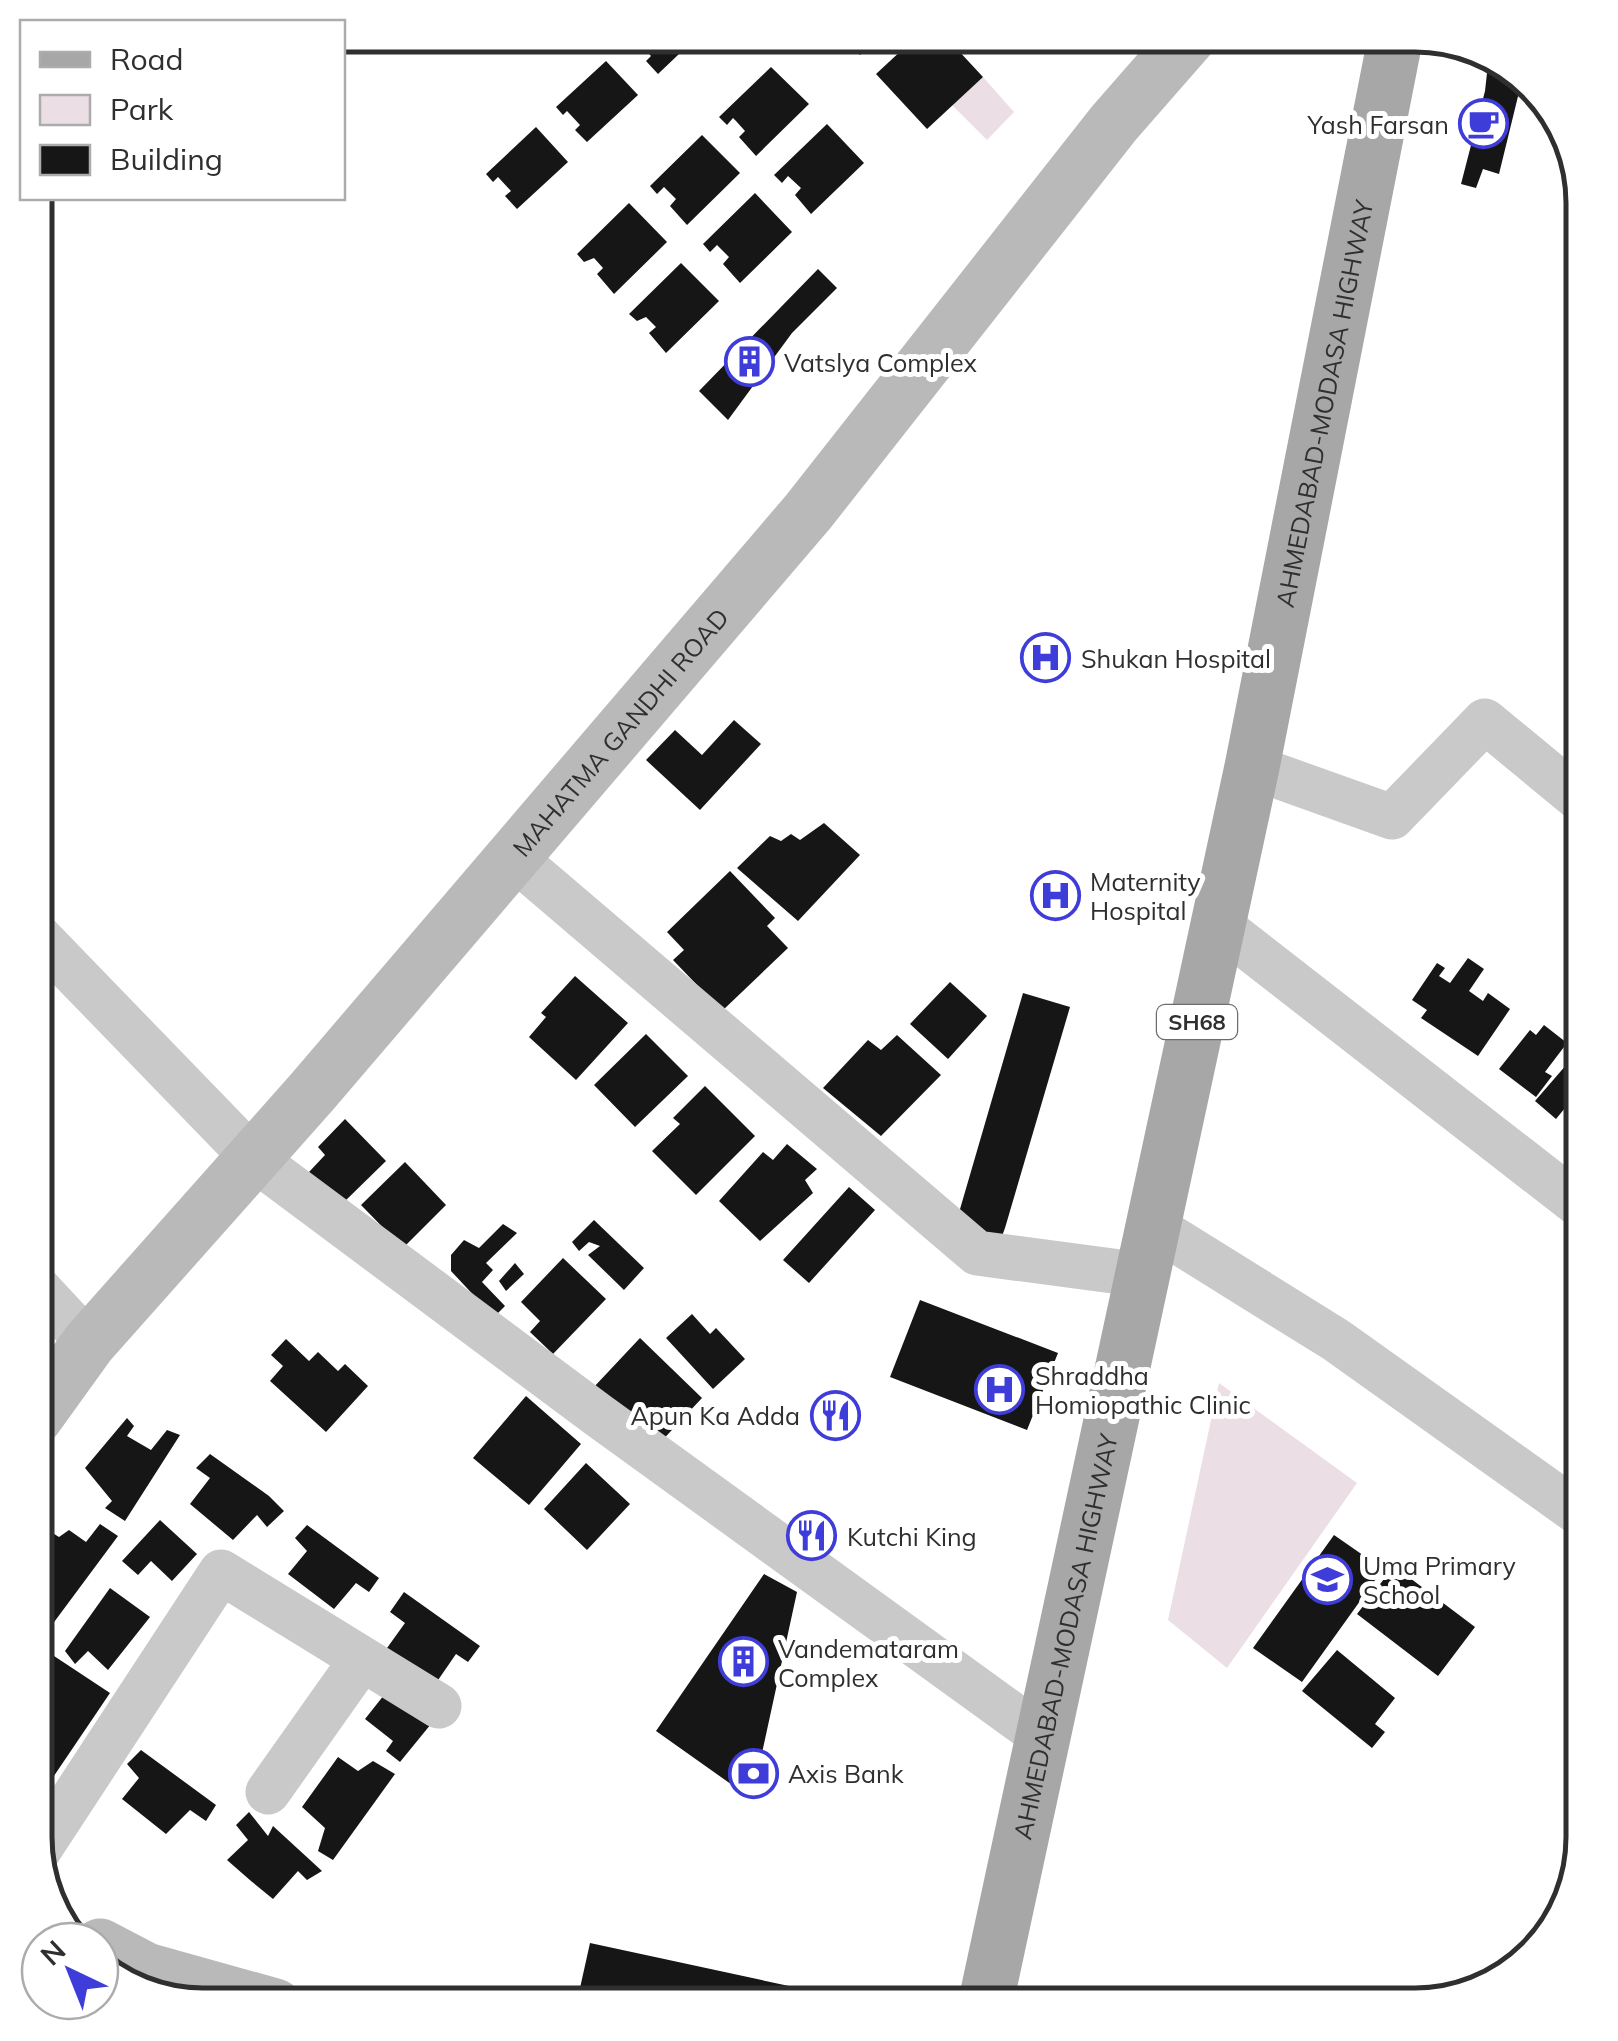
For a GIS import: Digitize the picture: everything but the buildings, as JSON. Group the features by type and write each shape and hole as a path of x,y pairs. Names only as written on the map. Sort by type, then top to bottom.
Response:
{"main road":[{"name":"AHMEDABAD-MODASA HIGHWAY","path":"990,1988 1252,767 1392,53"}],"street":[{"name":"MAHATMA GANDHI ROAD","path":"52,1394 88,1343 253,1158 808,512 1114,123 1175,53"},
{"path":"1252,767 1392,817 1485,721 1566,788"},
{"path":"513,857 977,1252 1148,1250 1336,1340 1566,1504"},
{"path":"1218,924 1566,1195"},
{"path":"53,951 253,1158 613,1426 1043,1737"},
{"path":"52,1304 88,1343"},
{"path":"52,1830 221,1572 439,1706"},
{"path":"268,1792 362,1658"},
{"path":"120,1956 146,1970 210,1988"}],"green space":[{"path":"983,77 1014,112 987,140 952,105"},
{"path":"1219,1383 1357,1483 1227,1668 1168,1620"}],"place":[{"name":"Yash Farsan","path":"1484,124"},
{"name":"Vatslya Complex","path":"749,362"},
{"name":"Shukan Hospital","path":"1046,658"},
{"name":"Maternity Hospital","path":"1055,895"},
{"name":"Shraddha Homiopathic Clinic","path":"1000,1389"},
{"name":"Apun Ka Adda","path":"835,1415"},
{"name":"Kutchi King","path":"812,1536"},
{"name":"Uma Primary School","path":"1328,1579"},
{"name":"Vandemataram Complex","path":"743,1662"},
{"name":"Axis Bank","path":"753,1773"}]}
